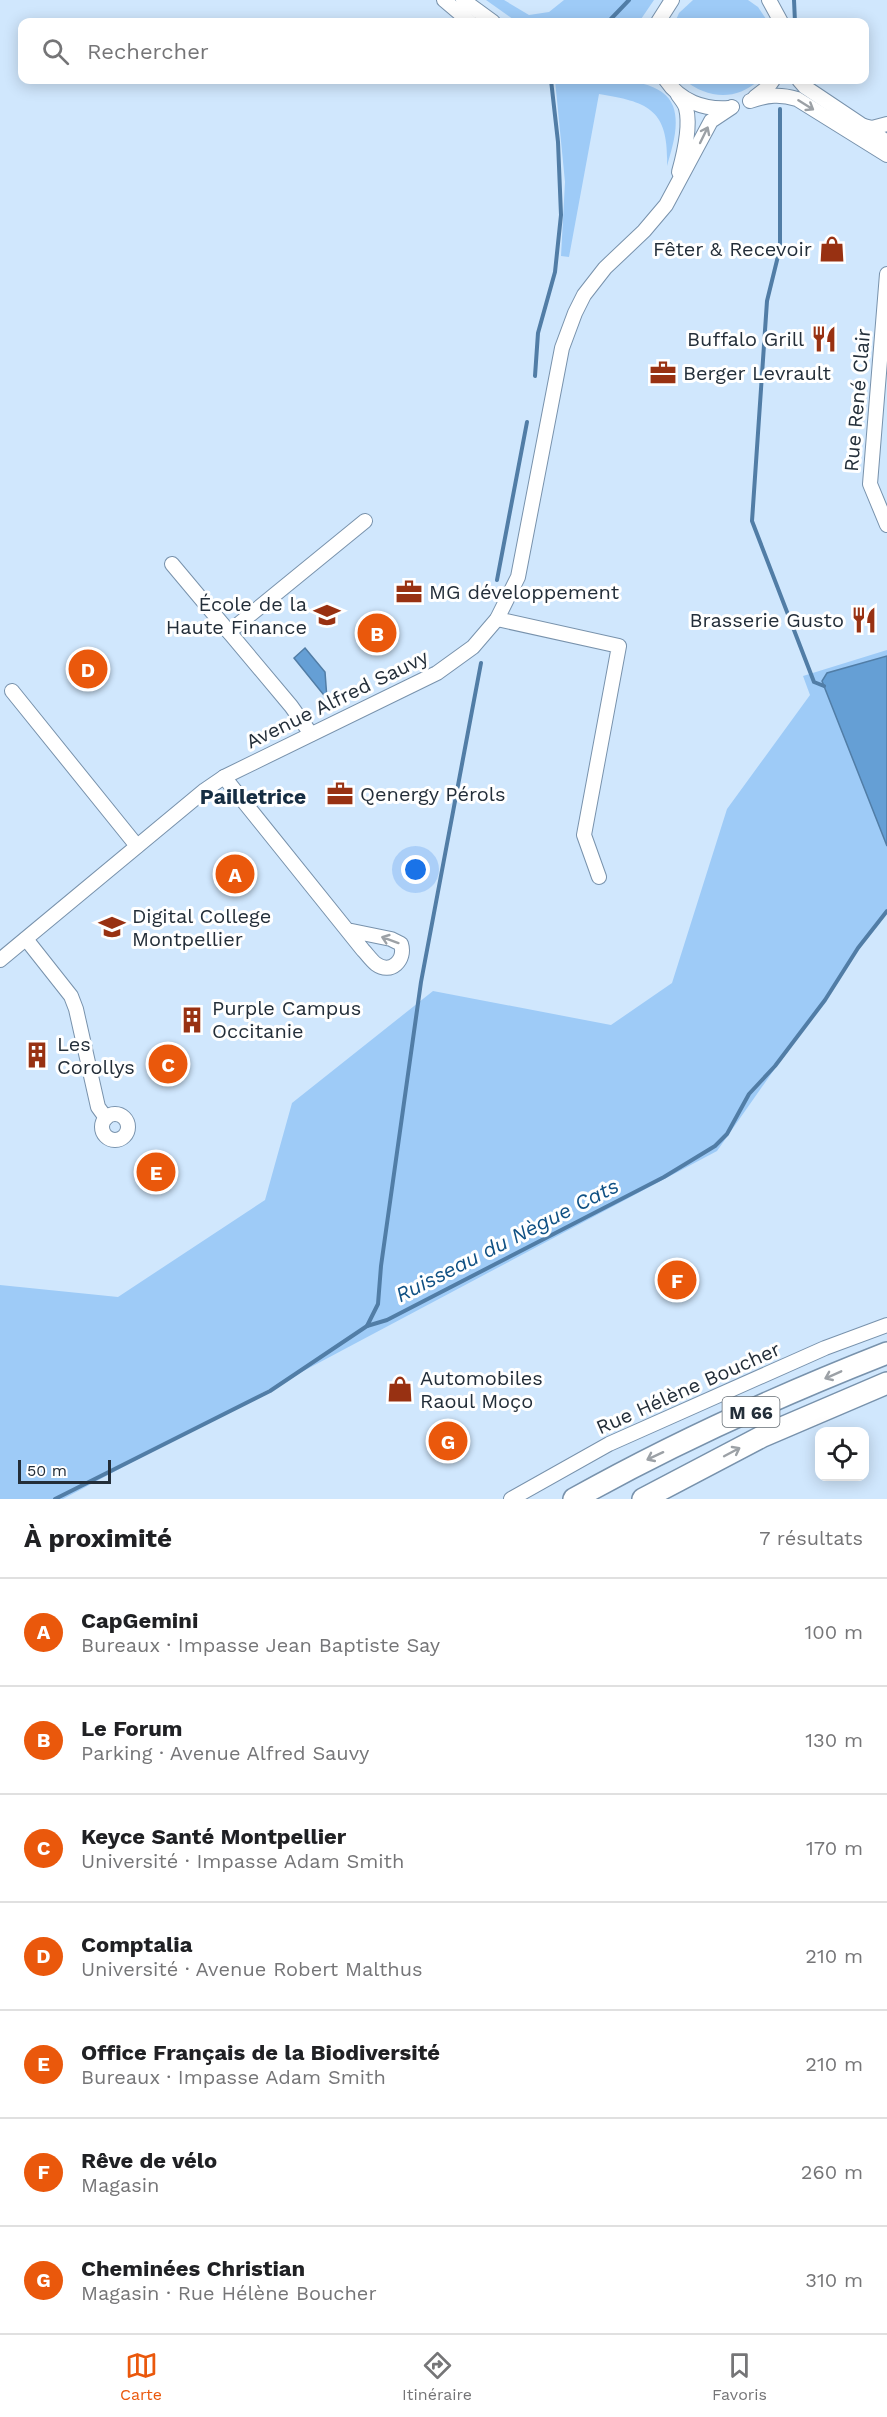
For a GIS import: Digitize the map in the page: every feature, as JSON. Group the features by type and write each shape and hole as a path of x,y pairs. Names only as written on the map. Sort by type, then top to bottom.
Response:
{"highway":[{"name":"M 66","path":"574,1499 649,1459 837,1373 887,1353"},
{"name":"M 66","path":"644,1499 763,1436 887,1383"}],"street":[{"path":"444,0 465,18"},
{"path":"463,0 488,18"},
{"path":"661,18 672,0"},
{"path":"768,0 779,18"},
{"path":"782,18 783,0"},
{"path":"669,84 676,92 703,106 717,109 732,107 767,96 783,95 797,99 885,152"},
{"path":"750,101 770,84"},
{"path":"802,84 862,126 885,152"},
{"name":"Avenue Alfred Sauvy","path":"666,205 677,177 685,141 686,108 676,92"},
{"name":"Avenue Alfred Sauvy","path":"0,960 205,790 224,777 437,673 473,647 497,619 518,577 562,348 575,313 584,295 605,268 645,231 666,205 711,121 732,107"},
{"path":"862,126 872,128 887,124"},
{"name":"Rue René Clair","path":"887,274 870,484 887,525"},
{"path":"229,632 365,521"},
{"path":"172,564 291,706 311,734"},
{"path":"497,619 619,646 585,835 599,877"},
{"path":"12,691 137,846"},
{"path":"224,777 347,930"},
{"path":"26,939 71,996 98,1107 106,1118"},
{"name":"Rue Hélène Boucher","path":"511,1499 609,1444 825,1348 887,1325"}],"shaded area":[{"path":"486,0 504,0 529,15 549,12 564,0 654,0 642,18 511,18"},
{"path":"693,0 748,0 758,7 765,18 677,18"},
{"path":"555,84 642,84 654,87 666,95 673,106 676,121 667,166 664,132 653,112 631,101 599,94 569,257 561,256 565,182"},
{"path":"690,84 754,84 740,92 721,95 702,91"},
{"path":"305,648 325,672 327,699 294,658"},
{"path":"887,650 887,909 717,1151 63,1499 0,1499 0,1285 118,1297 265,1200 292,1103 433,991 611,1025 672,983 727,809 810,695 803,676"},
{"path":"887,656 887,846 822,681 827,673"}],"waterway":[{"path":"612,18 629,0"},
{"path":"794,0 795,18"},
{"path":"535,376 538,333 555,272 561,215 558,142 551,84"},
{"path":"780,109 780,248 767,301 752,521 814,682 824,686"},
{"path":"497,580 527,422"},
{"path":"367,1326 378,1304 381,1266 421,982 481,663"},
{"name":"Ruisseau du Nègue Cats","path":"55,1499 270,1391 367,1326 387,1320 664,1177 715,1146 727,1134 749,1094 775,1066 825,1000 858,948 887,911"}],"place":[{"name":"Fêter & Recevoir","path":"832,249"},
{"name":"Buffalo Grill","path":"824,339"},
{"name":"Berger Levrault","path":"663,373"},
{"name":"MG développement","path":"409,592"},
{"name":"École de la Haute Finance","path":"327,615"},
{"name":"Brasserie Gusto","path":"864,620"},
{"name":"Le Forum","path":"377,633"},
{"name":"Comptalia","path":"88,669"},
{"name":"Qenergy Pérols","path":"340,794"},
{"name":"CapGemini","path":"235,874"},
{"name":"Digital College Montpellier","path":"112,927"},
{"name":"Purple Campus Occitanie","path":"192,1020"},
{"name":"Les Corollys","path":"37,1055"},
{"name":"Keyce Santé Montpellier","path":"168,1064"},
{"name":"Office Français de la Biodiversité","path":"156,1172"},
{"name":"Rêve de vélo","path":"677,1280"},
{"name":"Automobiles Raoul Moço","path":"400,1389"},
{"name":"Cheminées Christian","path":"448,1441"}],"district":[{"name":"Pailletrice","path":"253,796"}]}
